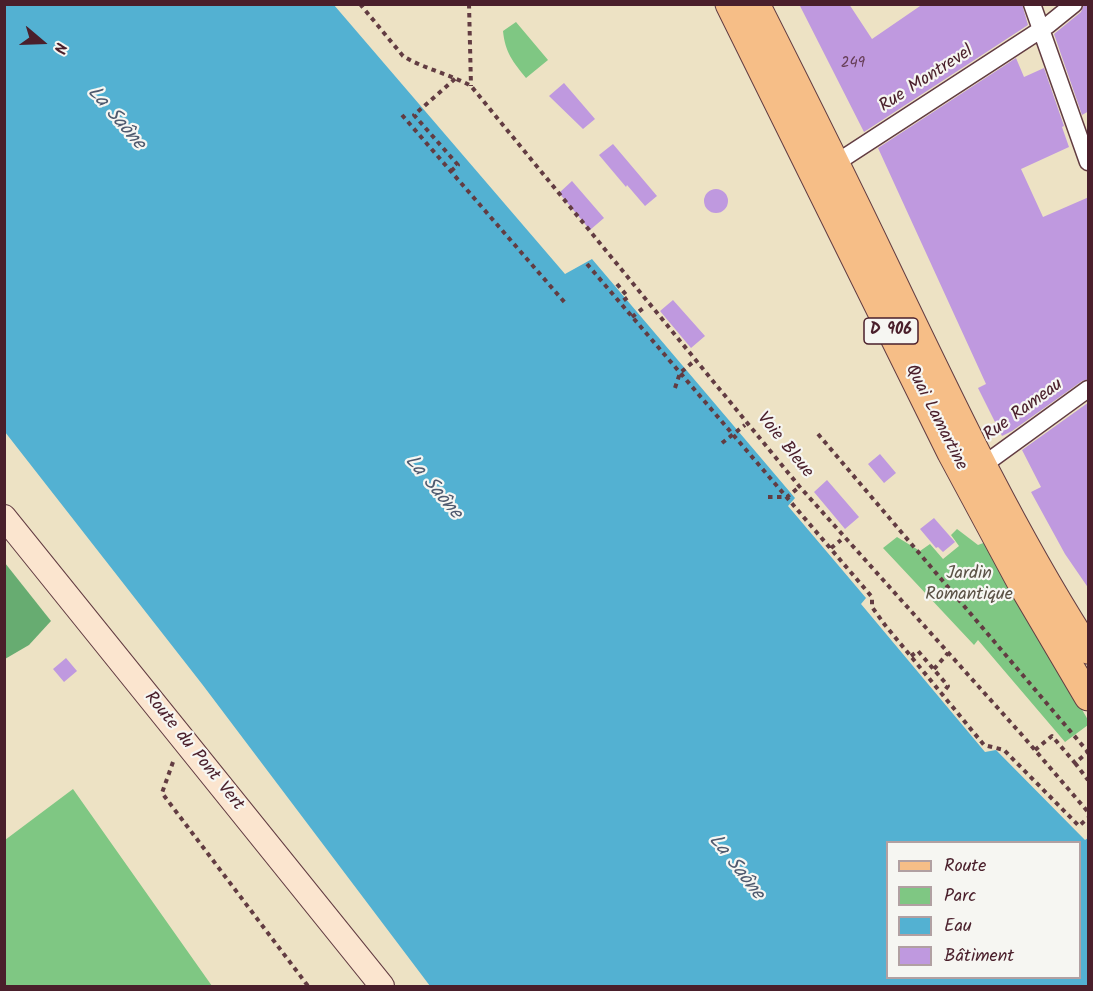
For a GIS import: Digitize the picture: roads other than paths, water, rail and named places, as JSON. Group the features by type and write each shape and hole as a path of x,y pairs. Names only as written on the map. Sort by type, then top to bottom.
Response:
{"main road":[{"name":"Quai Lamartine","path":"729,4 951,453 1022,585 1089,697"},
{"name":"Quai Lamartine","path":"756,4 836,163 982,466 1053,594 1089,650"},
{"name":"Route du Pont Vert","path":"4,517 382,987"}],"street":[{"path":"1032,4 1089,162"},
{"name":"Rue Montrevel","path":"836,163 1040,31 1074,4"},
{"name":"Rue Rameau","path":"982,466 1089,389"}],"water":[{"name":"La Saône","path":"5,4 334,5 565,274 592,259 795,498 788,506 866,598 861,604 985,752 996,750 1085,840 1088,838 1088,986 430,986 202,684 5,432"}],"park label":[{"name":"Jardin Romantique","path":"969,585"}]}
